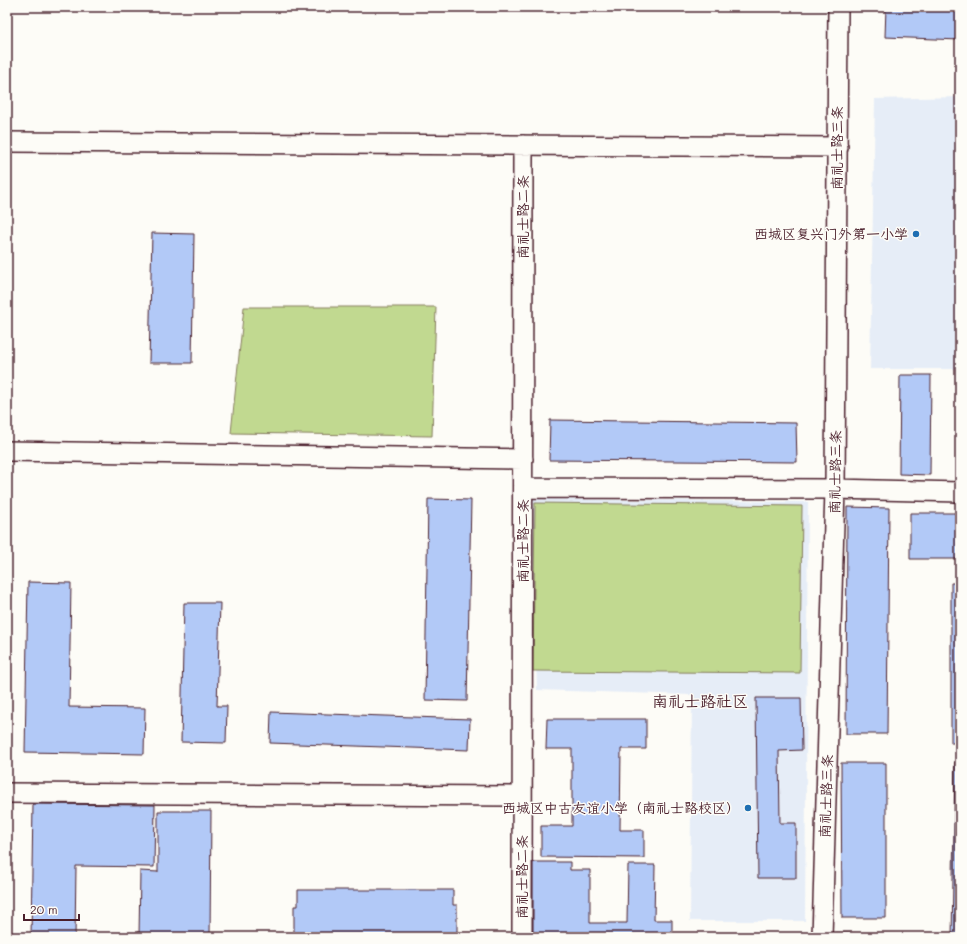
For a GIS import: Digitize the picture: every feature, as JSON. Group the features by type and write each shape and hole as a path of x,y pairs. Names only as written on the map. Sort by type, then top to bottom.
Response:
{"street":[{"name":"南礼士路三条","path":"822,937 835,489 838,7"},
{"path":"7,142 838,147"},
{"name":"南礼士路二条","path":"522,937 523,145"},
{"path":"7,451 523,459"},
{"path":"523,488 835,489 960,492"},
{"path":"7,793 522,796"}],"shaded area":[{"name":"西城区复兴门外第一小学","path":"960,97 960,369 870,369 875,99"},
{"name":"西城区中古友谊小学（南礼士路校区）","path":"531,499 808,502 805,921 690,921 692,695 537,690"}],"green space":[{"path":"244,307 436,307 432,436 231,433"},
{"path":"535,503 802,506 800,673 533,671"}],"building":[{"path":"886,7 960,7 960,40 885,37"},
{"path":"152,233 194,234 192,363 149,363"},
{"path":"900,375 931,375 930,475 899,474"},
{"path":"550,420 796,423 797,462 549,460"},
{"path":"428,499 471,500 467,701 425,700"},
{"path":"847,507 889,508 887,734 846,734"},
{"path":"910,513 960,513 960,559 910,559"},
{"path":"28,582 71,583 69,707 145,708 144,754 25,752"},
{"path":"951,583 960,583 960,743 951,743"},
{"path":"184,603 220,603 217,706 227,706 226,743 181,742"},
{"path":"756,698 801,698 802,750 779,751 780,823 796,823 796,878 758,878"},
{"path":"271,712 470,719 469,750 270,743"},
{"path":"547,719 646,719 646,749 621,749 620,830 644,830 644,858 541,857 541,826 572,826 572,749 546,749"},
{"path":"955,762 960,762 960,937 952,937"},
{"path":"841,763 886,763 886,918 842,918"},
{"path":"33,804 155,805 154,867 76,866 75,937 31,937"},
{"path":"158,811 211,811 210,937 139,937 140,871 158,872"},
{"path":"533,862 570,862 570,870 590,870 590,923 627,923 628,865 655,865 654,920 672,920 672,937 533,937"},
{"path":"298,890 453,890 453,905 457,905 457,937 294,937 294,906 298,906"},
{"path":"835,933 932,935 932,937 835,937"}],"place":[{"name":"西城区复兴门外第一小学","path":"916,234"},
{"name":"西城区中古友谊小学（南礼士路校区）","path":"748,808"}],"district":[{"name":"南礼士路社区","path":"700,701"}]}
